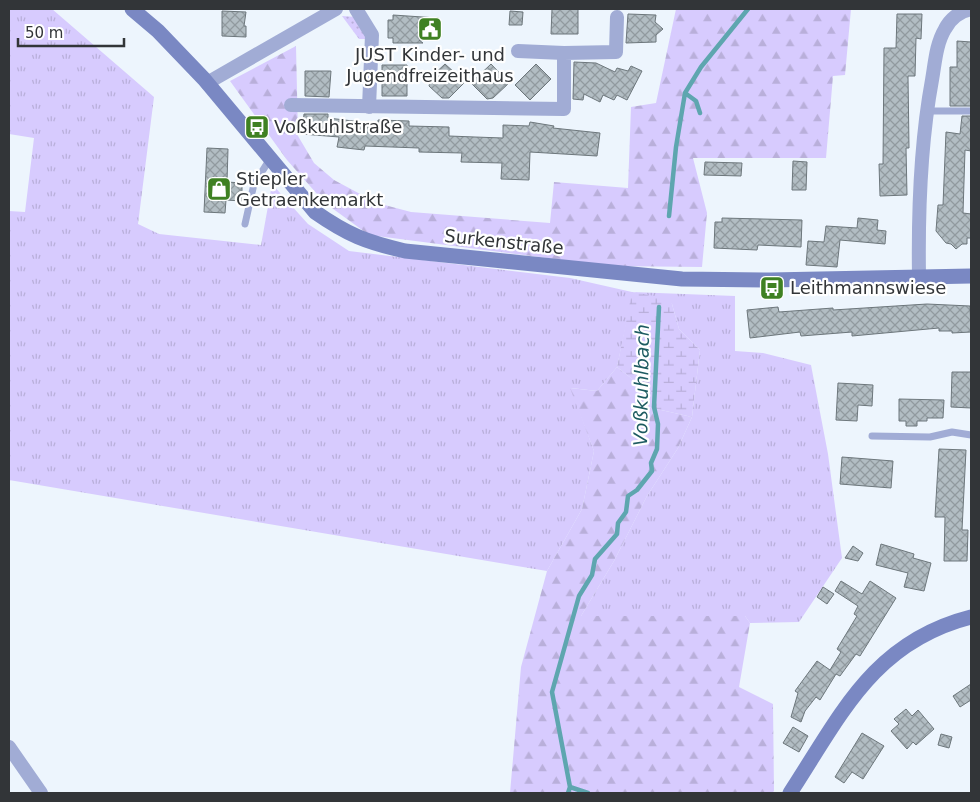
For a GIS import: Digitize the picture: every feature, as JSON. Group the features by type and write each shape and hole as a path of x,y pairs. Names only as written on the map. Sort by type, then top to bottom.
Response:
{"street":[{"name":"Surkenstraße","path":"132,9 158,31 207,83 315,212 338,228 367,242 405,251 682,279 770,280 971,276"},
{"path":"207,83 336,9"},
{"path":"356,9 372,35 369,107"},
{"path":"919,277 920,186 926,110 938,45 945,28 955,12 971,9"},
{"path":"518,51 564,53 616,52 617,18"},
{"path":"291,105 564,109 564,53"},
{"path":"790,793 852,698 876,669 902,647 919,636 971,617"},
{"path":"9,747 41,793"}],"lane":[{"path":"926,110 971,111"},
{"path":"245,224 254,184 270,159"},
{"path":"872,436 930,437 952,432 971,435"}],"green space":[{"path":"9,9 52,9 154,97 138,224 159,234 261,245 272,184 308,224 349,251 570,278 633,292 617,367 597,391 571,388 594,451 582,509 547,571 9,480 9,211 25,212 34,138 9,134"},
{"path":"676,9 851,9 845,75 833,76 826,158 693,158 707,213 702,267 609,266 369,235 325,203 287,160 230,81 296,46 298,136 314,163 334,180 377,203 411,212 550,223 554,182 628,188 631,107 656,103"},
{"path":"342,16 357,17 366,32 366,39 359,39"},
{"path":"632,292 666,298 672,304 679,329 700,350 692,417 639,405 641,386 617,367"},
{"path":"633,292 735,296 735,351 763,353 811,365 828,454 842,558 799,622 750,623 745,616 581,616 614,561 647,496 678,448 692,417 700,350 679,329 672,304"},
{"path":"617,367 641,386 639,405 692,417 678,448 647,496 614,561 581,616 745,616 750,623 739,687 773,704 774,791 772,793 510,793 521,667 547,571 582,509 594,451 570,388 597,391"}],"building":[{"path":"552,9 578,9 578,34 551,34"},
{"path":"222,11 246,12 244,26 246,26 246,37 222,36"},
{"path":"510,11 523,12 522,25 509,25"},
{"path":"628,14 656,15 655,22 663,29 656,35 656,42 626,43"},
{"path":"897,14 922,14 921,39 916,38 915,76 908,76 909,148 906,148 907,195 880,196 879,164 883,164 884,48 896,48"},
{"path":"393,15 437,18 437,40 419,40 423,43 393,43 393,38 388,38 388,20 393,20"},
{"path":"957,41 971,42 971,106 950,106 950,67 957,67"},
{"path":"574,62 596,63 615,72 617,68 628,71 631,66 642,71 627,100 617,95 614,100 603,95 600,102 584,94 583,100 573,99"},
{"path":"445,64 465,82 449,98 442,98 429,86 431,77"},
{"path":"491,64 509,83 493,98 487,99 471,83"},
{"path":"536,64 551,79 530,100 515,85"},
{"path":"382,65 407,65 407,96 382,96"},
{"path":"305,71 331,71 329,97 305,96"},
{"path":"304,114 328,114 328,118 378,124 378,120 409,121 409,126 449,127 449,136 503,138 503,125 529,126 530,122 554,126 553,128 600,133 597,156 530,152 529,180 501,179 502,163 461,162 462,153 419,152 419,148 365,146 364,150 337,147 339,137 302,134"},
{"path":"962,116 971,116 971,151 965,150 963,213 971,214 971,238 967,238 967,244 962,244 956,249 951,244 946,243 936,231 938,205 943,205 946,132 960,134"},
{"path":"207,148 228,149 227,182 242,183 242,201 226,200 225,213 204,212"},
{"path":"793,161 807,162 806,190 792,190"},
{"path":"705,162 742,163 741,176 704,175"},
{"path":"722,218 802,220 801,247 758,245 757,250 714,248 715,222 722,222"},
{"path":"858,218 878,220 877,230 886,231 885,244 840,240 837,267 806,265 808,241 824,242 826,226 857,228"},
{"path":"927,304 970,306 971,332 952,333 952,331 939,331 939,328 852,336 852,332 801,336 800,332 750,338 747,310 778,307 779,312"},
{"path":"952,372 971,372 971,408 951,407"},
{"path":"838,383 873,385 872,406 858,405 857,421 836,420"},
{"path":"899,399 944,400 943,418 927,418 927,421 917,421 917,426 906,426 906,421 899,421"},
{"path":"939,449 966,450 962,530 968,530 967,561 944,561 945,517 935,517"},
{"path":"842,457 893,461 891,488 840,484"},
{"path":"881,544 914,554 913,558 931,563 924,591 904,587 908,573 876,565"},
{"path":"853,546 863,553 858,561 845,558"},
{"path":"841,581 862,594 870,581 896,598 860,656 856,654 840,676 836,674 820,700 816,697 805,711 801,722 791,717 798,693 795,691 817,661 830,670 841,652 837,649 857,616 854,614 858,606 835,591"},
{"path":"823,587 834,594 827,604 817,597"},
{"path":"971,684 971,700 960,707 953,696"},
{"path":"906,709 912,716 918,710 934,729 916,745 913,742 907,749 891,731 899,724 894,719"},
{"path":"793,727 808,736 799,752 783,743"},
{"path":"862,733 884,746 863,779 852,772 844,783 835,777"},
{"path":"941,734 952,737 949,748 938,745"}],"waterway":[{"name":"Voßkuhlbach","path":"669,216 676,147 685,93 701,67 748,9"},
{"path":"685,93 696,101 700,113"},
{"name":"Voßkuhlbach","path":"568,793 570,787 552,692 579,596 592,575 595,559 617,534 618,523 626,512 628,496 637,490 652,471 651,463 657,449 658,424 654,407 659,307"},
{"path":"570,787 588,793"}],"place":[{"name":"JUST Kinder- und Jugendfreizeithaus","path":"430,29"},
{"name":"Voßkuhlstraße","path":"257,127"},
{"name":"Stiepler Getraenkemarkt","path":"219,189"},
{"name":"Leithmannswiese","path":"772,288"}]}
